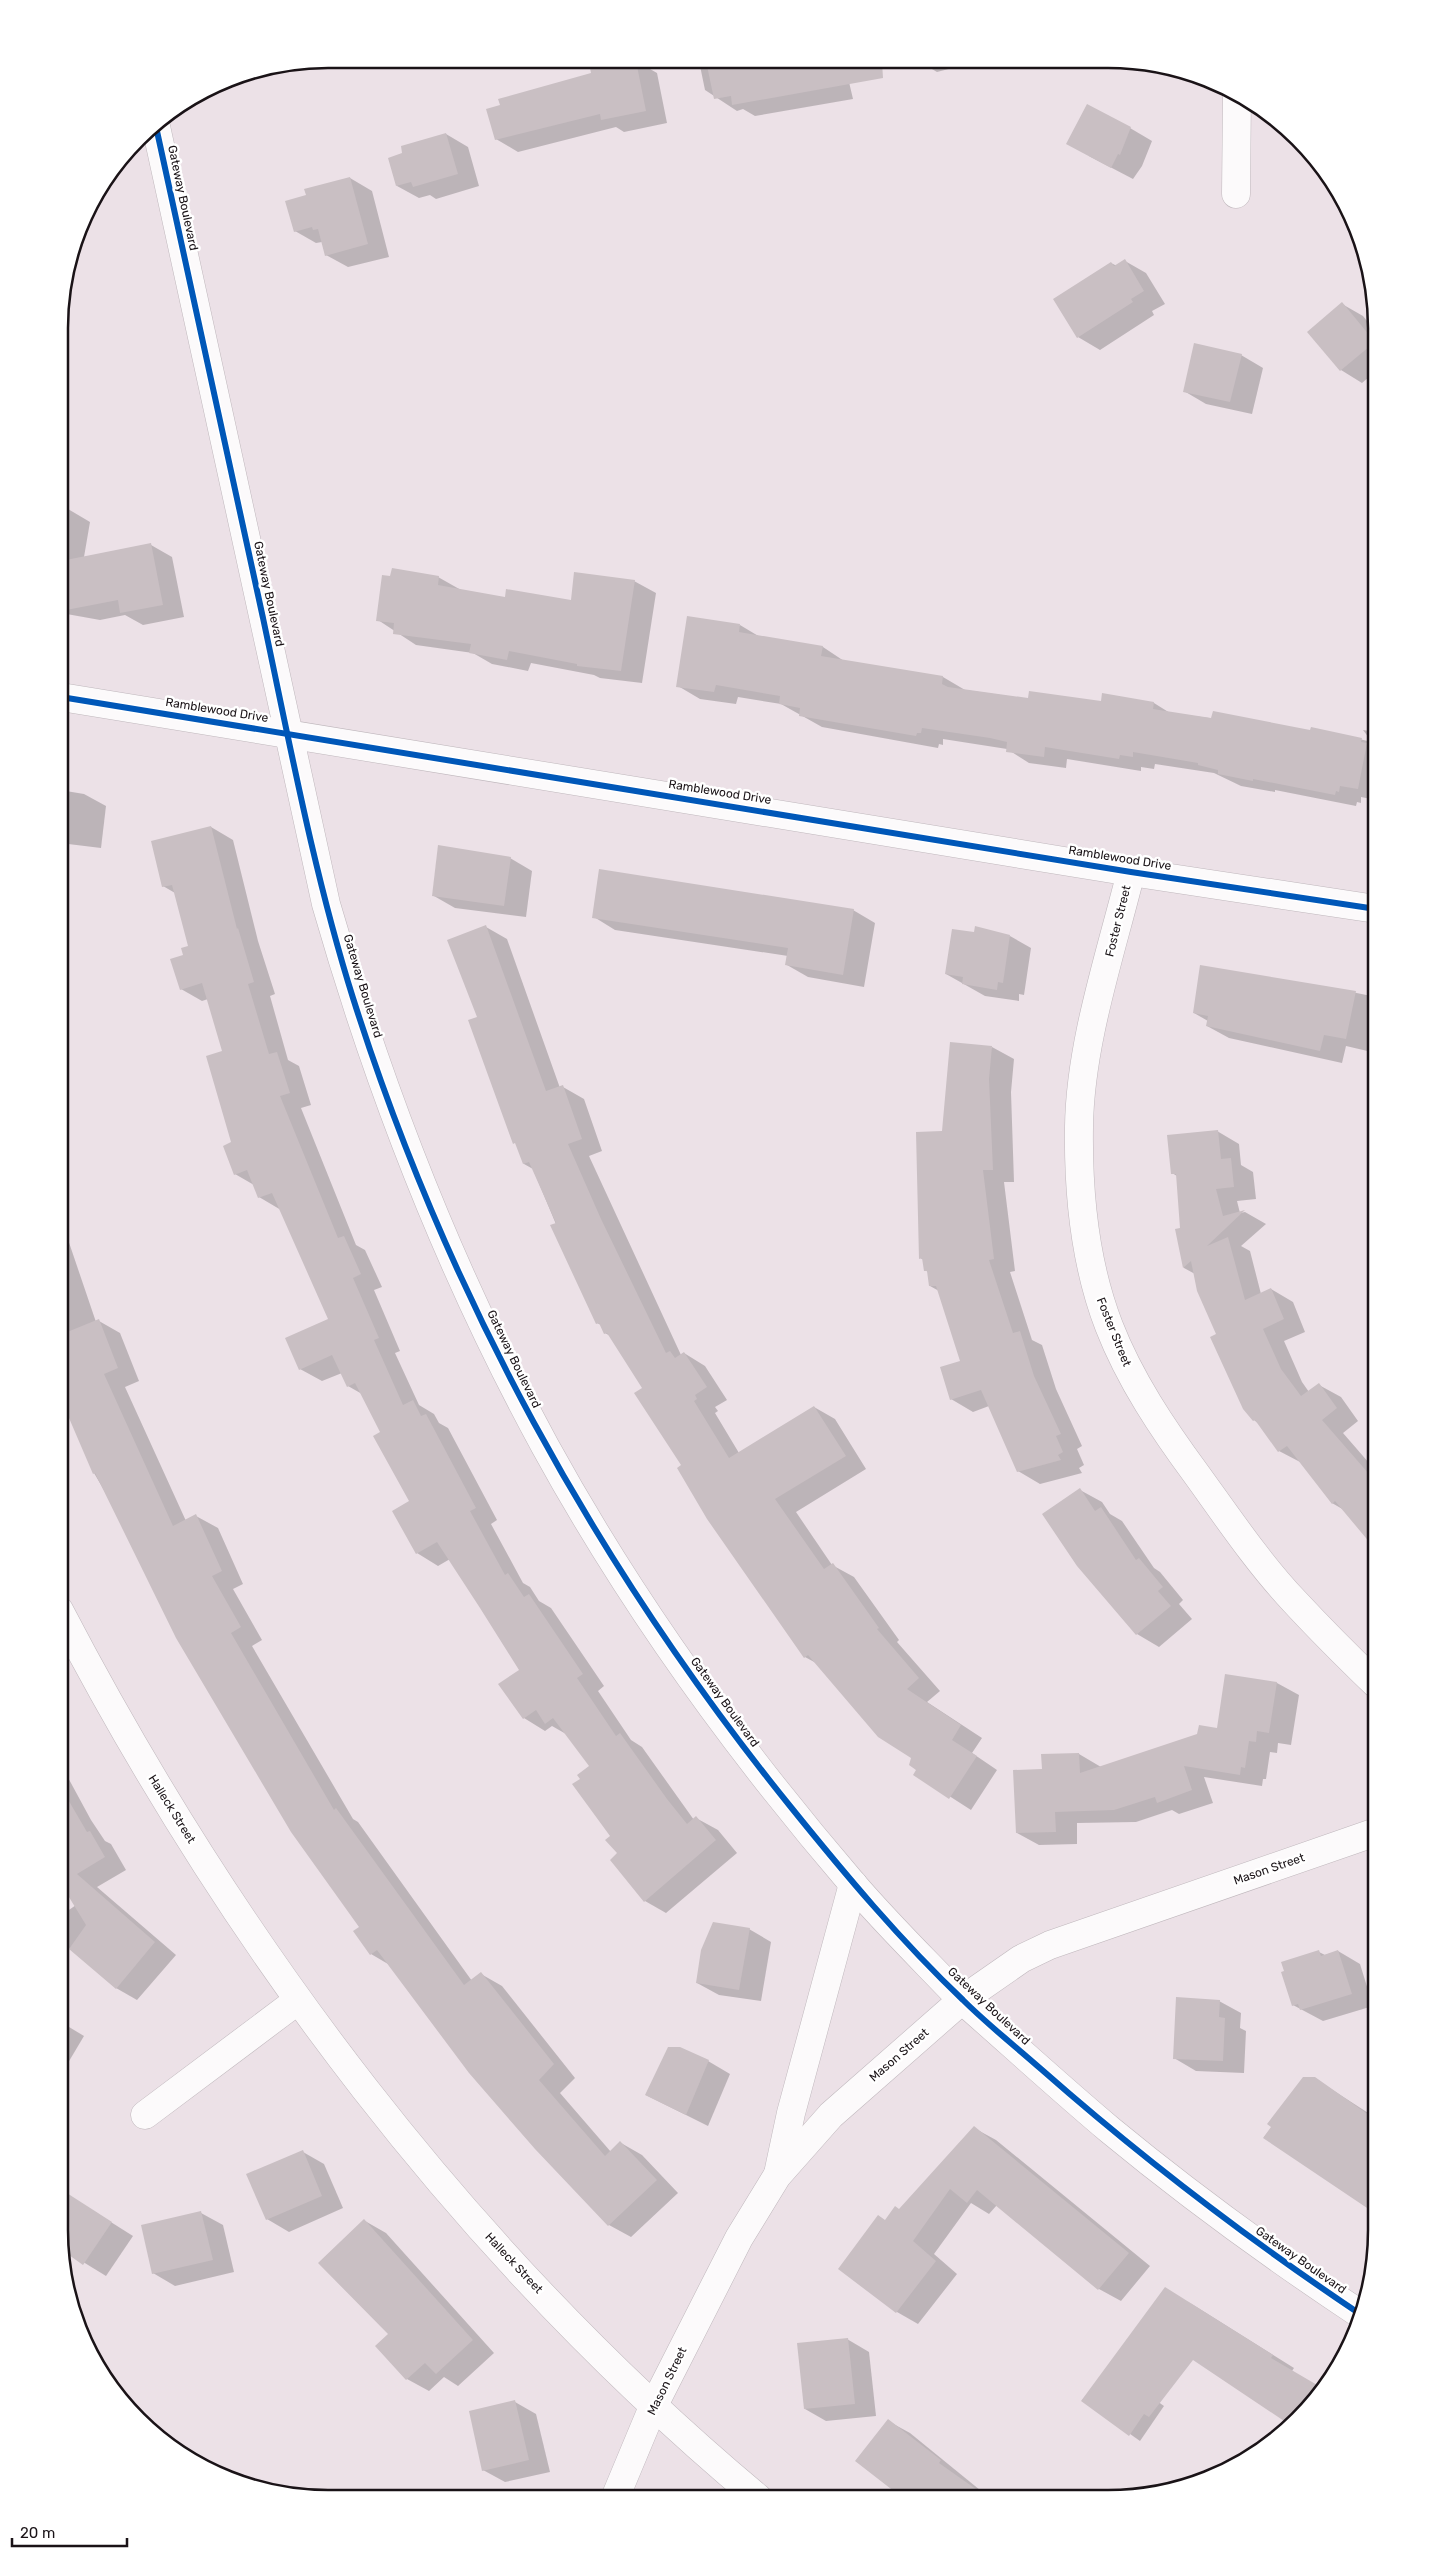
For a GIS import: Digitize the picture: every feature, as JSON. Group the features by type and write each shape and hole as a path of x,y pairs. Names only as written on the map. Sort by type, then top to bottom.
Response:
{"street":[{"path":"1236,194 1237,101"},
{"name":"Gateway Boulevard","path":"158,130 287,732 326,904 353,998 388,1100 418,1178 490,1338 545,1446 594,1530 665,1639 746,1752 853,1884 962,2000 1110,2129 1196,2199 1287,2265 1355,2311"},
{"name":"Ramblewood Drive","path":"68,698 287,732 1131,872 1368,908"},
{"name":"Foster Street","path":"1131,872 1091,1031 1079,1126 1083,1214 1099,1294 1109,1326 1131,1374 1168,1435 1222,1510 1294,1601 1368,1676"},
{"name":"Halleck Street","path":"68,1625 132,1744 297,2001 371,2098 452,2196 532,2284 653,2407 749,2490"},
{"name":"Mason Street","path":"618,2490 653,2407 739,2238 777,2176 831,2115 962,2000 1021,1959 1050,1945 1368,1835"},
{"path":"777,2176 791,2113 853,1884"},
{"path":"145,2115 297,2001"}],"building":[{"path":"590,68 637,68 646,111 601,120 600,114 495,140 486,109 500,105 498,99 591,73"},
{"path":"707,68 882,68 883,78 732,105 731,96 714,99"},
{"path":"1087,104 1131,127 1120,155 1118,154 1111,168 1066,144"},
{"path":"446,133 458,174 413,187 411,182 396,186 388,158 402,153 401,146"},
{"path":"350,177 368,244 325,256 318,229 313,230 312,227 294,232 285,201 306,195 304,189"},
{"path":"1125,259 1144,291 1131,299 1133,302 1077,338 1053,299 1111,262 1114,266"},
{"path":"1342,302 1368,334 1368,348 1340,371 1307,332"},
{"path":"1194,343 1242,354 1230,402 1183,392"},
{"path":"151,543 163,605 120,613 118,600 68,610 68,560"},
{"path":"392,568 439,576 438,585 505,597 506,589 571,600 574,572 635,580 621,671 577,666 577,664 509,651 507,660 469,653 471,644 393,634 394,623 376,621 382,575 390,576"},
{"path":"687,616 740,624 739,632 823,646 821,656 943,676 942,684 948,687 1028,698 1029,691 1101,701 1102,693 1154,702 1153,709 1211,718 1213,711 1310,730 1311,727 1362,738 1361,742 1367,743 1358,789 1340,786 1339,792 1336,791 1335,795 1218,774 1218,770 1198,765 1198,763 1133,752 1133,757 1120,755 1119,759 1045,747 1044,757 1006,752 1007,742 990,738 922,728 921,733 917,733 916,736 799,716 800,708 779,704 780,696 716,685 714,692 676,687"},
{"path":"211,826 237,929 254,982 248,984 269,1054 277,1052 290,1093 280,1096 338,1238 344,1236 361,1274 353,1278 379,1338 374,1340 403,1405 413,1400 421,1416 426,1414 476,1508 470,1511 505,1575 508,1573 524,1597 529,1594 583,1674 577,1678 616,1736 620,1733 687,1824 696,1816 716,1840 644,1902 610,1860 617,1853 605,1840 610,1836 572,1784 580,1779 577,1775 589,1766 553,1718 545,1724 536,1710 523,1719 498,1684 519,1670 480,1608 437,1542 416,1554 392,1511 409,1501 373,1436 380,1432 355,1383 347,1387 332,1355 299,1370 285,1338 328,1319 272,1193 258,1198 247,1170 234,1175 223,1146 231,1142 206,1056 222,1051 202,983 180,990 170,959 183,955 181,948 188,946 172,885 162,887 151,841"},
{"path":"438,845 511,857 504,906 432,896"},
{"path":"599,869 854,909 843,975 785,965 788,948 592,918"},
{"path":"486,925 546,1091 563,1085 582,1139 568,1144 601,1219 666,1353 670,1351 675,1358 684,1352 707,1387 695,1395 697,1399 694,1401 729,1458 814,1406 846,1456 775,1499 824,1569 833,1563 879,1628 877,1629 919,1678 907,1689 961,1725 952,1740 977,1756 949,1799 913,1775 916,1770 909,1765 911,1758 878,1737 808,1655 804,1658 707,1519 677,1468 681,1465 634,1393 642,1388 607,1333 604,1334 599,1323 596,1324 550,1225 556,1223 529,1162 523,1164 515,1143 513,1144 468,1020 477,1017 447,940"},
{"path":"975,926 1010,935 1003,983 998,982 997,990 962,984 963,977 945,974 952,929 974,932"},
{"path":"1200,965 1356,991 1346,1039 1324,1035 1320,1051 1206,1026 1208,1016 1193,1013"},
{"path":"950,1042 992,1046 989,1079 993,1170 983,1170 994,1259 989,1260 1013,1333 1020,1331 1034,1376 1061,1434 1056,1436 1063,1452 1058,1455 1061,1460 1017,1472 981,1390 950,1400 940,1367 960,1361 936,1286 929,1286 927,1271 924,1271 922,1258 919,1259 916,1132 942,1131"},
{"path":"1218,1130 1221,1159 1231,1158 1234,1187 1216,1189 1223,1216 1245,1210 1207,1246 1228,1237 1245,1300 1271,1288 1284,1319 1263,1329 1281,1369 1301,1396 1319,1383 1337,1408 1322,1420 1368,1473 1368,1540 1335,1501 1332,1504 1287,1446 1278,1452 1255,1420 1253,1421 1243,1409 1210,1337 1216,1334 1197,1291 1191,1261 1183,1268 1175,1229 1180,1228 1176,1174 1171,1174 1167,1135"},
{"path":"99,1319 118,1368 104,1374 173,1526 196,1514 222,1571 212,1576 241,1627 231,1633 334,1810 336,1808 464,1985 481,1972 554,2064 539,2080 605,2156 620,2141 657,2180 608,2226 535,2149 469,2073 377,1950 370,1955 353,1931 359,1927 291,1832 176,1638 95,1473 93,1474 68,1416 68,1332"},
{"path":"1080,1488 1095,1511 1101,1507 1136,1560 1139,1558 1163,1587 1158,1591 1171,1606 1136,1635 1077,1566 1042,1514"},
{"path":"1225,1674 1277,1682 1269,1733 1257,1731 1256,1742 1249,1741 1245,1768 1241,1767 1240,1775 1184,1766 1192,1790 1157,1803 1155,1797 1114,1810 1055,1812 1056,1832 1016,1833 1013,1770 1042,1769 1041,1754 1079,1753 1080,1773 1197,1734 1199,1725 1217,1728"},
{"path":"68,1799 87,1832 90,1831 105,1857 77,1874 155,1942 116,1989 69,1949 86,1925 68,1895"},
{"path":"713,1922 750,1928 739,1990 696,1983 701,1950"},
{"path":"1319,1950 1321,1956 1338,1950 1352,1994 1300,2010 1298,2004 1292,2006 1281,1972 1284,1971 1281,1962"},
{"path":"1176,1997 1220,2000 1219,2017 1225,2018 1223,2061 1173,2059"},
{"path":"668,2047 680,2047 709,2060 686,2115 645,2095"},
{"path":"1303,2077 1315,2077 1368,2114 1368,2209 1263,2138 1271,2127 1267,2124"},
{"path":"974,2126 1129,2253 1098,2290 977,2190 967,2203 950,2189 913,2241 936,2261 896,2313 838,2269 878,2215 885,2220 895,2206 899,2209"},
{"path":"303,2150 322,2196 266,2220 246,2174"},
{"path":"68,2194 112,2222 83,2265 69,2255"},
{"path":"201,2211 213,2260 152,2274 141,2225"},
{"path":"364,2219 473,2340 436,2374 425,2363 406,2380 375,2346 388,2334 318,2263"},
{"path":"1165,2287 1273,2355 1271,2358 1317,2385 1284,2421 1193,2360 1149,2417 1144,2414 1129,2436 1081,2401"},
{"path":"848,2338 855,2404 804,2409 797,2343"},
{"path":"515,2400 529,2460 482,2471 469,2411"},
{"path":"888,2419 941,2460 939,2463 977,2490 892,2490 855,2461"}],"cycle path":[{"path":"157,131 304,809 339,951 353,998 391,1107 433,1215 481,1320 534,1422 591,1522 653,1620 719,1714 810,1831 895,1930 982,2018 1079,2102 1196,2197 1277,2257 1355,2311"},
{"path":"68,698 1131,872 1368,908"}]}
